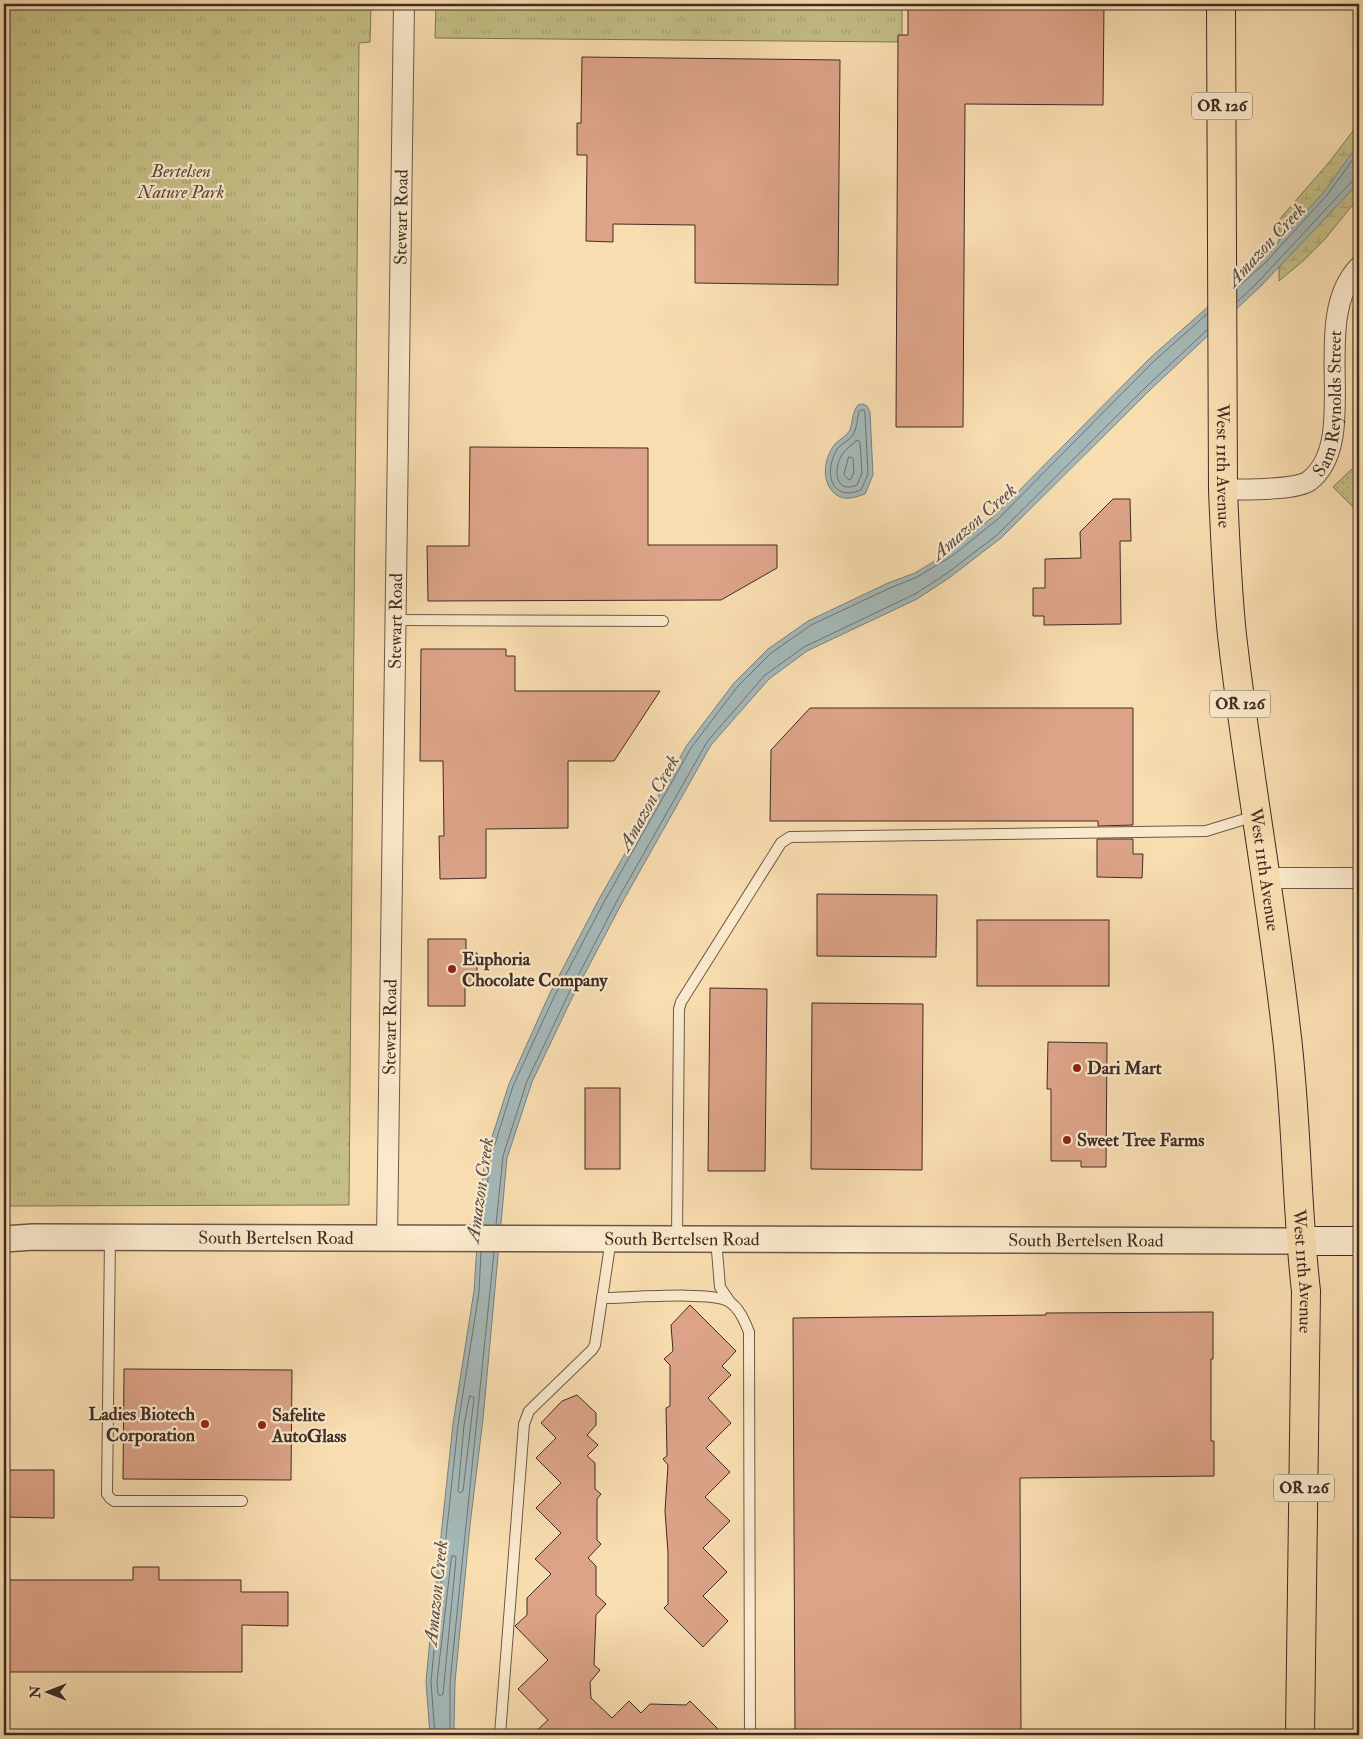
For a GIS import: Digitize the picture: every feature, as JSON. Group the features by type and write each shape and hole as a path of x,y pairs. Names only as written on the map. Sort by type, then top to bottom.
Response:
{"main road":[{"name":"West 11th Avenue","path":"1221,4 1223,490 1227,570 1232,633 1291,1073 1301,1241 1306,1291 1300,1735"},
{"name":"South Bertelsen Road","path":"1301,1241 1359,1241"}],"street":[{"name":"Stewart Road","path":"387,1239 404,4"},
{"name":"Sam Reynolds Street","path":"1223,490 1287,487 1309,481 1323,467 1333,450 1336,430 1337,321 1341,299 1350,276 1359,267"},
{"path":"1265,878 1359,878"},
{"name":"South Bertelsen Road","path":"4,1240 33,1237 1301,1241"}],"lane":[{"path":"396,620 663,621"},
{"path":"677,1239 679,1009 681,1002 781,842 790,837 1206,831 1256,815"},
{"path":"110,1238 107,1494 114,1501 242,1501"},
{"path":"500,1735 524,1424 529,1411 595,1345 611,1239"},
{"path":"716,1240 720,1287 743,1318 749,1332 750,1735"},
{"path":"710,1297 720,1287"},
{"path":"602,1298 710,1297 730,1302"}],"green space":[{"name":"Bertelsen Nature Park","path":"4,4 371,4 370,42 359,43 349,1205 4,1206"},
{"path":"436,4 902,4 902,42 435,38"},
{"path":"1359,123 1359,197 1325,239 1279,281 1279,220 1331,160"},
{"path":"1359,290 1359,508 1356,510 1333,487 1353,468 1353,308"}],"water":[{"name":"Amazon Creek","path":"1359,143 1359,179 1350,192 1261,286 1151,389 1001,538 949,578 917,599 807,651 769,679 711,745 623,901 573,996 532,1082 507,1158 483,1419 470,1525 455,1682 455,1735 430,1735 426,1682 430,1639 453,1424 474,1291 480,1200 485,1159 509,1084 549,995 599,899 687,745 734,683 768,649 808,621 888,583 915,573 948,553 995,515 1150,358 1262,259 1324,192"},
{"path":"863,404 867,406 870,412 873,475 865,494 844,498 837,495 829,487 826,475 827,461 832,448 850,430 856,408 858,405"}],"building":[{"path":"908,4 1104,4 1103,105 965,104 963,427 896,427 898,35 908,35"},
{"path":"582,57 840,60 838,285 695,283 695,225 613,224 613,242 586,241 587,155 577,155 577,123 581,123"},
{"path":"470,447 648,448 648,545 777,545 777,568 721,600 428,601 427,546 469,546"},
{"path":"1113,499 1130,499 1131,541 1120,541 1121,624 1044,625 1044,616 1033,616 1033,588 1045,588 1045,559 1081,558 1080,532"},
{"path":"421,649 506,649 506,656 515,656 515,691 660,691 614,761 568,761 568,828 486,829 486,878 440,879 439,836 444,836 443,761 420,761"},
{"path":"810,708 1133,708 1133,825 1098,826 1098,821 770,821 771,750"},
{"path":"1097,839 1133,839 1133,854 1143,854 1142,878 1097,877"},
{"path":"817,894 937,895 936,957 817,956"},
{"path":"977,920 1109,920 1109,986 977,986"},
{"name":"Euphoria Chocolate Company","path":"428,939 466,939 466,953 477,953 477,985 465,985 465,1006 428,1006"},
{"path":"710,988 767,989 765,1171 708,1171"},
{"path":"812,1003 923,1004 922,1170 811,1169"},
{"path":"1048,1042 1107,1043 1106,1167 1081,1167 1081,1161 1051,1161 1051,1089 1047,1089"},
{"path":"585,1088 620,1088 620,1169 585,1169"},
{"path":"690,1305 736,1351 722,1366 731,1375 708,1398 731,1423 706,1448 730,1472 705,1497 730,1521 703,1548 727,1572 703,1596 728,1621 703,1647 664,1608 668,1604 668,1553 665,1511 668,1465 663,1459 667,1456 666,1408 670,1406 670,1365 664,1359 673,1351 671,1325"},
{"path":"1213,1312 1211,1441 1214,1441 1214,1476 1020,1478 1021,1735 795,1735 793,1318"},
{"path":"124,1369 292,1370 291,1480 123,1479"},
{"path":"577,1395 596,1413 596,1425 587,1435 598,1445 587,1456 595,1463 595,1489 601,1494 597,1499 597,1540 601,1544 588,1558 596,1566 596,1595 606,1604 596,1615 594,1665 600,1670 590,1682 591,1698 612,1718 629,1701 641,1713 650,1704 686,1705 690,1701 724,1735 532,1735 548,1720 518,1689 548,1660 515,1626 527,1615 527,1598 551,1574 535,1559 561,1533 536,1508 561,1483 536,1458 556,1438 541,1423 562,1401"},
{"path":"6,1470 54,1470 54,1518 4,1517"},
{"path":"133,1567 159,1567 159,1580 241,1580 241,1592 288,1592 288,1626 242,1625 242,1672 4,1672 4,1580 133,1580"}],"place":[{"name":"Euphoria Chocolate Company","path":"452,969"},
{"name":"Dari Mart","path":"1077,1068"},
{"name":"Sweet Tree Farms","path":"1067,1140"},
{"name":"Ladies Biotech Corporation","path":"205,1424"},
{"name":"Safelite AutoGlass","path":"262,1425"}]}
